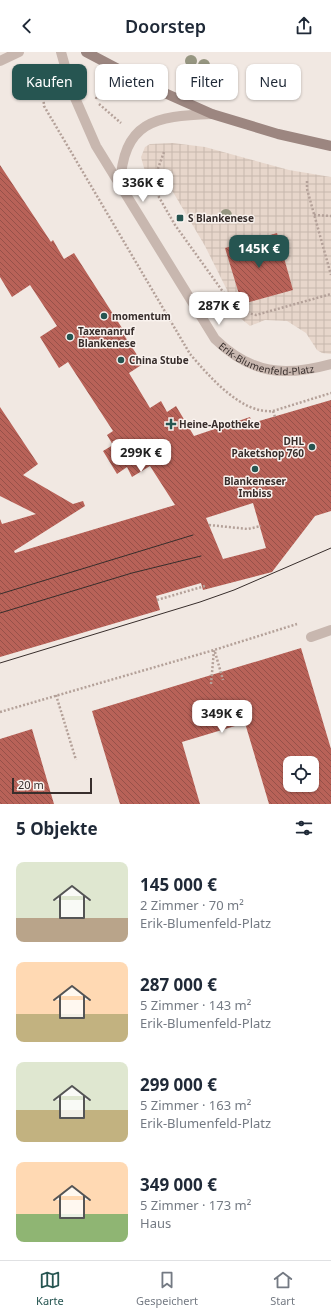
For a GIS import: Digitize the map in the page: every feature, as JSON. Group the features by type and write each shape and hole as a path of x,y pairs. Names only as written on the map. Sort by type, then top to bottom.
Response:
{"main road":[{"path":"86,52 158,90 212,114 278,134 331,146"}],"street":[{"path":"0,61 19,52"},
{"name":"Erik-Blumenfeld-Platz","path":"61,52 84,121 120,187 209,331 224,349 237,358 266,370 297,372 330,365"},
{"path":"120,187 121,172 126,152 136,134 143,127 159,119 172,116 212,114"},
{"path":"311,637 331,630"}],"path":[{"path":"95,97 94,100 125,126"},
{"path":"164,152 152,185 175,225 231,303 245,312 256,315 331,294"},
{"path":"307,182 307,189 331,272"},
{"path":"314,215 331,216"},
{"path":"273,411 274,416"},
{"path":"209,525 248,529 261,526"},
{"path":"157,600 205,586"},
{"path":"0,712 214,650 303,622"},
{"path":"214,650 223,680"},
{"path":"211,684 214,650"},
{"path":"56,695 76,760"}],"shaded area":[{"path":"173,143 205,147 289,170 331,177 331,354 322,353 317,350 306,333 287,321 265,320 250,326 234,313 227,290 205,246 170,187 147,175 144,168 141,157 145,147 150,144"}],"building":[{"path":"0,165 51,242 53,240 64,259 74,253 122,328 120,329 143,364 129,373 150,408 161,401 167,412 176,406 194,436 250,417 252,423 331,400 331,511 315,516 272,572 203,590 201,583 156,596 160,610 0,657 0,519 2,524 36,514 0,496 0,407 38,464 23,475 73,504 83,501 85,506 14,551 15,553 175,505 150,466 132,477 127,467 117,474 103,451 113,445 107,435 113,431 68,362 59,368 40,337 57,326 30,285 12,297 0,277","holes":["253,503 266,548 223,559 206,518"]},
{"path":"277,233 293,290 242,304 225,248"},
{"path":"301,648 331,749 331,804 269,804 245,723 182,742 200,804 120,804 92,711"},
{"path":"32,729 54,804 0,804 0,739"}],"tram line":[{"path":"0,594 193,535"},
{"path":"0,663 200,602 234,590 331,548"},
{"path":"0,613 132,573 201,556"}],"place":[{"name":"S Blankenese","path":"180,218"},
{"name":"momentum","path":"104,316"},
{"name":"Taxenanruf Blankenese","path":"70,337"},
{"name":"China Stube","path":"121,360"},
{"name":"Heine-Apotheke","path":"171,424"},
{"name":"DHL Paketshop 760","path":"312,447"},
{"name":"Blankeneser Imbiss","path":"255,469"}]}
